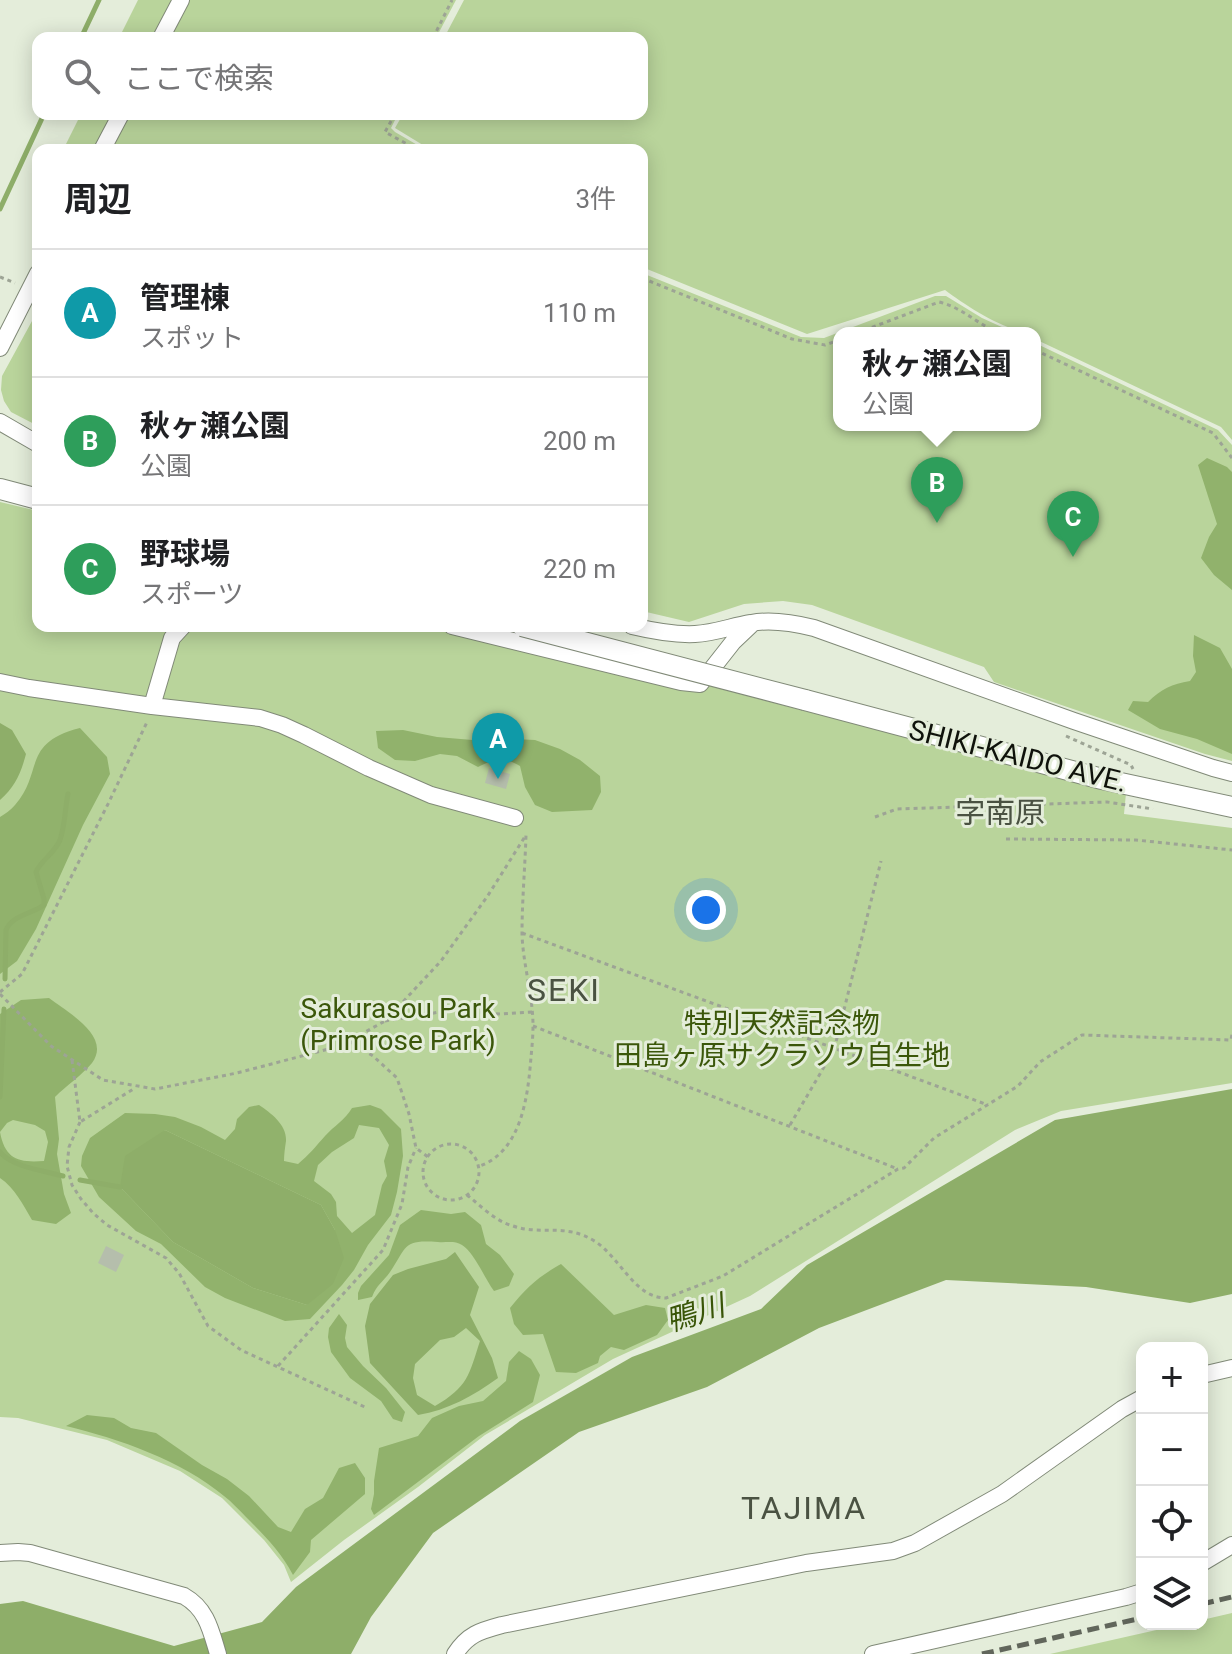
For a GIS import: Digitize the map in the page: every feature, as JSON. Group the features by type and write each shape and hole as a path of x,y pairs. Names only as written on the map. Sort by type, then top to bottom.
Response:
{"main road":[{"path":"0,489 32,497"},
{"name":"SHIKI-KAIDO AVE.","path":"545,632 1102,779 1232,807"}],"street":[{"path":"164,32 181,0"},
{"path":"105,144 118,120"},
{"path":"0,348 32,285"},
{"path":"0,422 32,441"},
{"path":"477,632 700,684 733,642 754,622"},
{"path":"648,629 672,634 697,634 754,622 779,622 814,628 1074,721 1232,773"},
{"path":"152,706 172,638 178,632"},
{"path":"0,682 152,706 260,718 293,730 431,795 515,818"},
{"path":"1208,1374 1232,1368"},
{"path":"455,1654 463,1642 472,1636 502,1625 806,1563 893,1551 915,1543 1002,1494 1136,1401"},
{"path":"1208,1559 1232,1545"},
{"path":"0,1553 30,1553 184,1596 199,1607 209,1625 218,1654"},
{"path":"873,1654 1136,1594"}],"path":[{"path":"436,32 452,0"},
{"path":"392,120 385,132 407,144"},
{"path":"0,277 8,280"},
{"path":"648,280 792,339 825,345 833,342"},
{"path":"873,327 939,302 952,305 986,327"},
{"path":"1041,353 1213,433 1232,458"},
{"path":"152,706 148,722 22,974 0,993 51,1046 103,1080 155,1089 237,1073 340,1046 385,1021 441,961 526,835 522,933 533,1026 526,1103 521,1121 498,1155 477,1167"},
{"path":"875,817 897,809 1107,802 1152,809"},
{"path":"1006,839 1136,840 1232,850"},
{"path":"790,1125 834,1050 881,861"},
{"path":"522,933 988,1105"},
{"path":"385,1021 452,1010 500,1014 532,1012"},
{"path":"533,1026 898,1169"},
{"path":"467,1195 489,1214 510,1226 527,1230 565,1230 594,1241 614,1257 638,1287 656,1298 666,1298 723,1276 904,1168 934,1138 1018,1086 1040,1062 1082,1035 1231,1040 1232,1034"},
{"path":"277,1367 383,1250 402,1204 408,1167 416,1148 397,1078 373,1056 349,1041"},
{"path":"72,1060 80,1122 69,1147 67,1166 72,1185 81,1199 107,1225 166,1258 179,1273 208,1326 241,1350 367,1408"},
{"path":"80,1122 138,1086"},
{"path":"449,1144 460,1146 470,1152 476,1161 477,1182 467,1195 452,1200 441,1199 425,1184 424,1163 428,1157 439,1147 449,1144"},
{"path":"416,1148 428,1157"}],"green space":[{"path":"138,0 456,0 439,32 122,32"},
{"path":"464,0 1232,0 1232,440 1221,427 1041,342 1041,327 1008,327 945,290 807,334 648,269 648,144 421,144 395,128 400,120 648,120 648,32 447,32"},
{"path":"78,120 395,120 391,128 416,144 66,144"},
{"path":"648,275 801,337 824,338 833,335 833,431 1041,431 1041,346 1218,430 1232,445 1232,761 994,682 984,667 812,605 783,601 744,604 689,622 648,612"},
{"path":"935,296 946,296 1002,327 853,327"},
{"path":"32,321 32,423 11,412 1,390 2,376"},
{"name":"Sakurasou Park (Primrose Park)","path":"0,502 32,510 32,632 508,632 1126,793 1124,814 1232,828 1232,1083 1061,1111 1015,1130 750,1296 613,1359 485,1435 291,1582 284,1565 264,1540 222,1498 180,1471 107,1440 18,1418 0,1417"},
{"path":"1232,1613 1232,1654 1050,1654 1156,1630 1208,1630 1208,1619"}],"shaded area":[{"path":"1207,458 1232,472 1232,590 1214,575 1201,558 1217,524 1198,465"},
{"path":"1194,635 1220,648 1232,669 1232,754 1197,739 1160,729 1128,710 1133,701 1148,702 1167,688 1190,681 1196,672"},
{"path":"0,723 12,730 26,754 17,779 0,800"},
{"path":"80,728 107,757 110,774 36,929 17,961 0,974 0,817 24,793 41,750 61,734"},
{"path":"403,730 437,737 496,742 535,740 580,760 600,776 601,792 592,810 552,812 535,805 525,787 520,766 509,761 494,761 478,767 457,756 440,754 415,761 395,760 378,748 376,731"},
{"path":"49,998 85,1026 96,1043 97,1053 92,1063 55,1097 59,1139 57,1154 64,1194 71,1213 56,1224 32,1220 14,1192 0,1178 0,1132 0,1014 21,1000","holes":["13,1120 35,1125 45,1131 48,1142 44,1161 20,1160 9,1154 0,1132"]},
{"path":"1232,1089 1232,1294 1190,1303 1086,1287 946,1280 819,1328 707,1387 579,1432 433,1533 371,1617 351,1654 0,1654 0,1604 23,1601 174,1646 262,1622 296,1587 520,1421 632,1357 761,1309 807,1265 1055,1120"},
{"path":"259,1105 277,1120 286,1135 284,1161 298,1164 352,1108 370,1105 381,1109 401,1129 403,1156 391,1215 354,1270 310,1319 285,1321 205,1287 161,1244 136,1231 99,1197 81,1166 90,1138 125,1113 175,1117 225,1140 235,1129 237,1119 249,1107","holes":["359,1125 379,1128 389,1145 384,1161 387,1176 375,1215 352,1233 337,1216 336,1202 331,1194 314,1181 318,1165 354,1138","165,1130 321,1205 335,1230 307,1305 253,1288 173,1242 120,1187 123,1179"]},
{"path":"165,1130 321,1205 335,1230 344,1258 333,1284 307,1305 253,1288 173,1242 120,1187 125,1156"},
{"path":"421,1210 451,1214 465,1212 481,1225 486,1244 500,1255 514,1274 509,1286 494,1291 471,1253 459,1243 418,1242 407,1246 372,1297 358,1300 361,1286 389,1255 400,1225"},
{"path":"455,1252 479,1287 470,1315 492,1358 498,1378 460,1401 418,1415 370,1363 365,1326 370,1304 393,1275 446,1259","holes":["466,1328 480,1341 470,1371 454,1393 435,1406 417,1395 413,1378 415,1364 440,1340 454,1337"]},
{"path":"561,1264 614,1315 646,1305 665,1308 668,1320 657,1335 624,1350 611,1347 600,1356 598,1363 576,1373 556,1372 543,1334 523,1335 514,1324 510,1308 533,1283"},
{"path":"339,1314 347,1325 347,1347 405,1412 402,1422 393,1419 381,1401 350,1378 331,1352 329,1328"},
{"path":"519,1351 531,1359 540,1375 533,1402 479,1436 374,1515 371,1509 379,1448 418,1436 432,1418 459,1406 483,1401 506,1381 509,1362"},
{"path":"87,1415 114,1418 131,1428 156,1433 227,1479 249,1496 278,1527 291,1532 305,1509 323,1498 339,1468 355,1463 365,1478 365,1494 311,1540 310,1552 293,1575 266,1537 207,1483 149,1452 66,1426"}],"building":[{"path":"489,768 510,774 506,789 485,783"},
{"path":"106,1246 124,1255 116,1272 98,1263"}],"waterway":[{"path":"84,32 99,0"},
{"path":"0,209 41,120"},
{"path":"5,979 6,930 17,918 44,905 36,872 60,840 68,794"},
{"path":"0,1097 4,1009"},
{"path":"0,1152 20,1165 63,1176"},
{"path":"80,1180 120,1187"}],"railway":[{"path":"1208,1603 1232,1597"},
{"path":"982,1654 1136,1619"}],"place":[{"name":"秋ヶ瀬公園","path":"937,523"},
{"name":"野球場","path":"1073,557"},
{"name":"管理棟","path":"498,779"}],"district":[{"name":"字南原","path":"1000,812"},
{"name":"SEKI","path":"564,990"},
{"name":"TAJIMA","path":"804,1508"}],"park label":[{"name":"特別天然記念物 田島ヶ原サクラソウ自生地","path":"782,1039"}],"water label":[{"name":"鴨川","path":"695,1313"}]}
